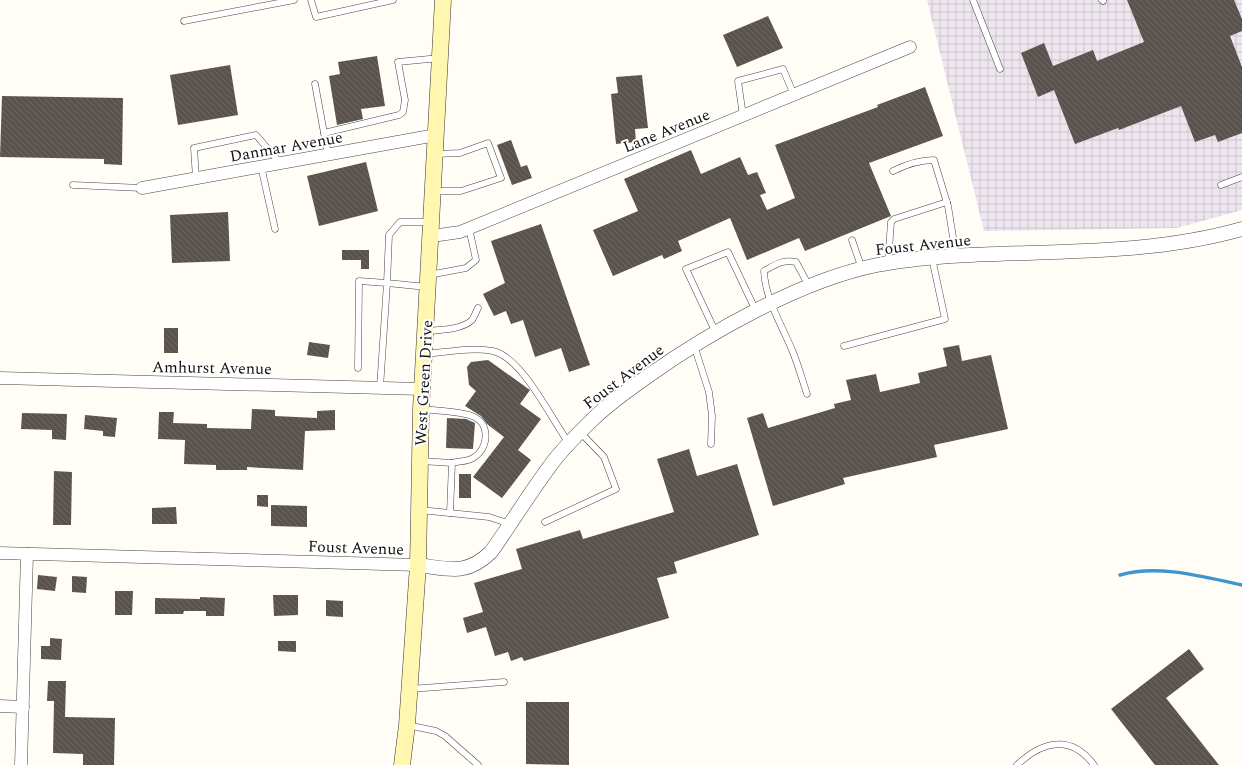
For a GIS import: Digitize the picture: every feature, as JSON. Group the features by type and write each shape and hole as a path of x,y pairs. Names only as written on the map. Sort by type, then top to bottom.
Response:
{"main road":[{"name":"West Green Drive","path":"402,765 410,688 418,566 421,409 432,229 443,0"}],"street":[{"name":"Lane Avenue","path":"432,229 460,232 910,47"},
{"name":"Danmar Avenue","path":"142,188 436,135"},
{"name":"Foust Avenue","path":"0,553 418,566 458,570 482,561 491,552 551,465 580,432 618,397 716,333 756,311 809,286 862,269 888,263 956,256 1052,253 1169,244 1214,237 1242,229"},
{"name":"Amhurst Avenue","path":"0,378 422,389"},
{"path":"21,765 27,554"},
{"path":"0,706 23,707"}],"lane":[{"path":"184,21 294,0"},
{"path":"311,0 316,17 393,0"},
{"path":"973,0 1000,70"},
{"path":"324,133 399,115 402,112 405,100 398,62 440,58"},
{"path":"743,116 738,81 783,69 794,95"},
{"path":"315,84 328,154"},
{"path":"196,178 194,148 256,135 280,163"},
{"path":"434,191 461,191 501,178 488,143 460,154 436,154"},
{"path":"893,171 907,164 924,160 934,160 947,202 956,256"},
{"path":"261,166 275,229"},
{"path":"1221,185 1242,177"},
{"path":"73,185 142,188"},
{"path":"888,263 891,222 894,219 947,202"},
{"path":"380,388 389,235 400,222 432,229"},
{"path":"358,368 359,281 429,281 466,268 476,260 469,228"},
{"path":"852,240 862,269"},
{"path":"716,333 686,269 728,252 756,311"},
{"path":"844,346 945,319 932,258"},
{"path":"807,394 792,350 772,304 765,281 764,271 779,262 796,262 809,286"},
{"path":"426,331 452,328 465,324 472,320 478,308"},
{"path":"694,346 709,392 712,416 711,444"},
{"path":"424,354 471,350 494,351 510,361 529,379 555,423 570,444"},
{"path":"420,461 452,463 472,459 481,452 486,436 484,425 471,415 421,409"},
{"path":"545,522 616,489 604,458 580,432"},
{"path":"450,513 452,463"},
{"path":"419,510 489,517 511,524"},
{"path":"410,688 504,682"},
{"path":"407,725 440,733 478,765"},
{"path":"1017,765 1046,746 1060,744 1076,747 1094,765"}],"shaded area":[{"path":"927,0 1242,0 1242,210 1177,228 984,231"}],"building":[{"path":"1127,0 1234,0 1242,19 1242,31 1230,36 1242,67 1242,133 1218,142 1215,135 1195,142 1181,106 1119,130 1118,128 1075,144 1054,90 1038,97 1021,53 1044,43 1053,66 1093,50 1097,61 1144,42"},
{"path":"768,16 783,48 737,67 723,35"},
{"path":"377,56 385,106 361,109 363,119 337,125 329,76 340,74 338,62"},
{"path":"230,65 238,115 178,125 170,75"},
{"path":"642,75 648,128 635,129 636,142 616,144 611,94 618,93 616,77"},
{"path":"925,87 943,136 869,163 891,216 805,251 799,238 747,260 730,218 678,241 682,251 664,259 662,255 613,276 593,230 638,211 624,179 691,150 701,174 740,157 748,175 757,172 766,193 760,195 767,210 795,198 775,145 878,107 877,105"},
{"path":"2,96 123,98 122,165 104,164 104,159 0,157"},
{"path":"511,140 521,167 527,165 532,178 512,185 497,145"},
{"path":"366,162 378,211 319,226 307,176"},
{"path":"228,212 230,261 172,263 170,215"},
{"path":"541,224 590,365 569,372 561,348 535,357 523,320 511,324 506,311 494,316 483,294 505,283 491,241"},
{"path":"342,250 369,250 369,269 361,269 361,260 342,260"},
{"path":"164,328 178,328 178,353 164,353"},
{"path":"309,342 330,345 328,358 307,355"},
{"path":"959,345 962,361 991,355 1008,429 934,445 937,457 843,478 845,484 773,506 747,418 763,413 768,428 835,408 834,404 851,400 846,380 876,374 880,392 920,383 918,373 947,366 943,348"},
{"path":"488,360 530,390 520,404 541,419 518,450 531,460 502,498 473,477 504,437 487,424 481,416 465,406 476,391 469,385 467,367 471,362"},
{"path":"252,409 275,410 275,416 317,418 317,411 335,410 335,430 305,431 303,470 247,467 247,470 216,470 216,465 184,464 185,440 158,439 159,412 174,412 173,423 207,424 207,428 251,429"},
{"path":"22,413 67,414 66,440 52,439 52,430 21,429"},
{"path":"85,415 117,418 115,437 103,436 103,431 84,429"},
{"path":"447,418 466,419 475,423 473,449 446,448"},
{"path":"689,449 697,476 737,464 759,535 674,562 677,573 657,578 669,618 524,661 522,657 511,661 508,652 495,656 486,627 467,633 463,618 483,612 474,583 522,569 516,549 580,530 583,539 674,512 657,459"},
{"path":"54,471 72,472 71,525 53,525"},
{"path":"459,474 471,474 471,498 459,498"},
{"path":"257,495 268,495 268,507 257,506"},
{"path":"271,505 307,506 307,527 271,526"},
{"path":"176,507 177,524 152,524 152,508"},
{"path":"38,575 57,577 55,591 37,589"},
{"path":"72,576 87,577 86,593 72,592"},
{"path":"115,591 133,591 132,615 115,615"},
{"path":"273,595 298,595 298,615 274,616"},
{"path":"200,597 225,598 224,616 206,616 206,611 184,611 183,614 155,614 155,598 200,599"},
{"path":"326,600 343,601 343,617 326,616"},
{"path":"50,638 62,639 61,660 41,659 41,646 50,646"},
{"path":"278,641 296,641 296,652 278,651"},
{"path":"1189,649 1204,669 1166,698 1219,765 1155,765 1111,709"},
{"path":"48,681 66,681 65,717 115,718 114,765 83,765 83,754 53,753 54,701 47,701"},
{"path":"526,702 569,702 569,765 526,764"}],"waterway":[{"path":"1120,575 1135,572 1166,571 1197,575 1242,585"}]}
